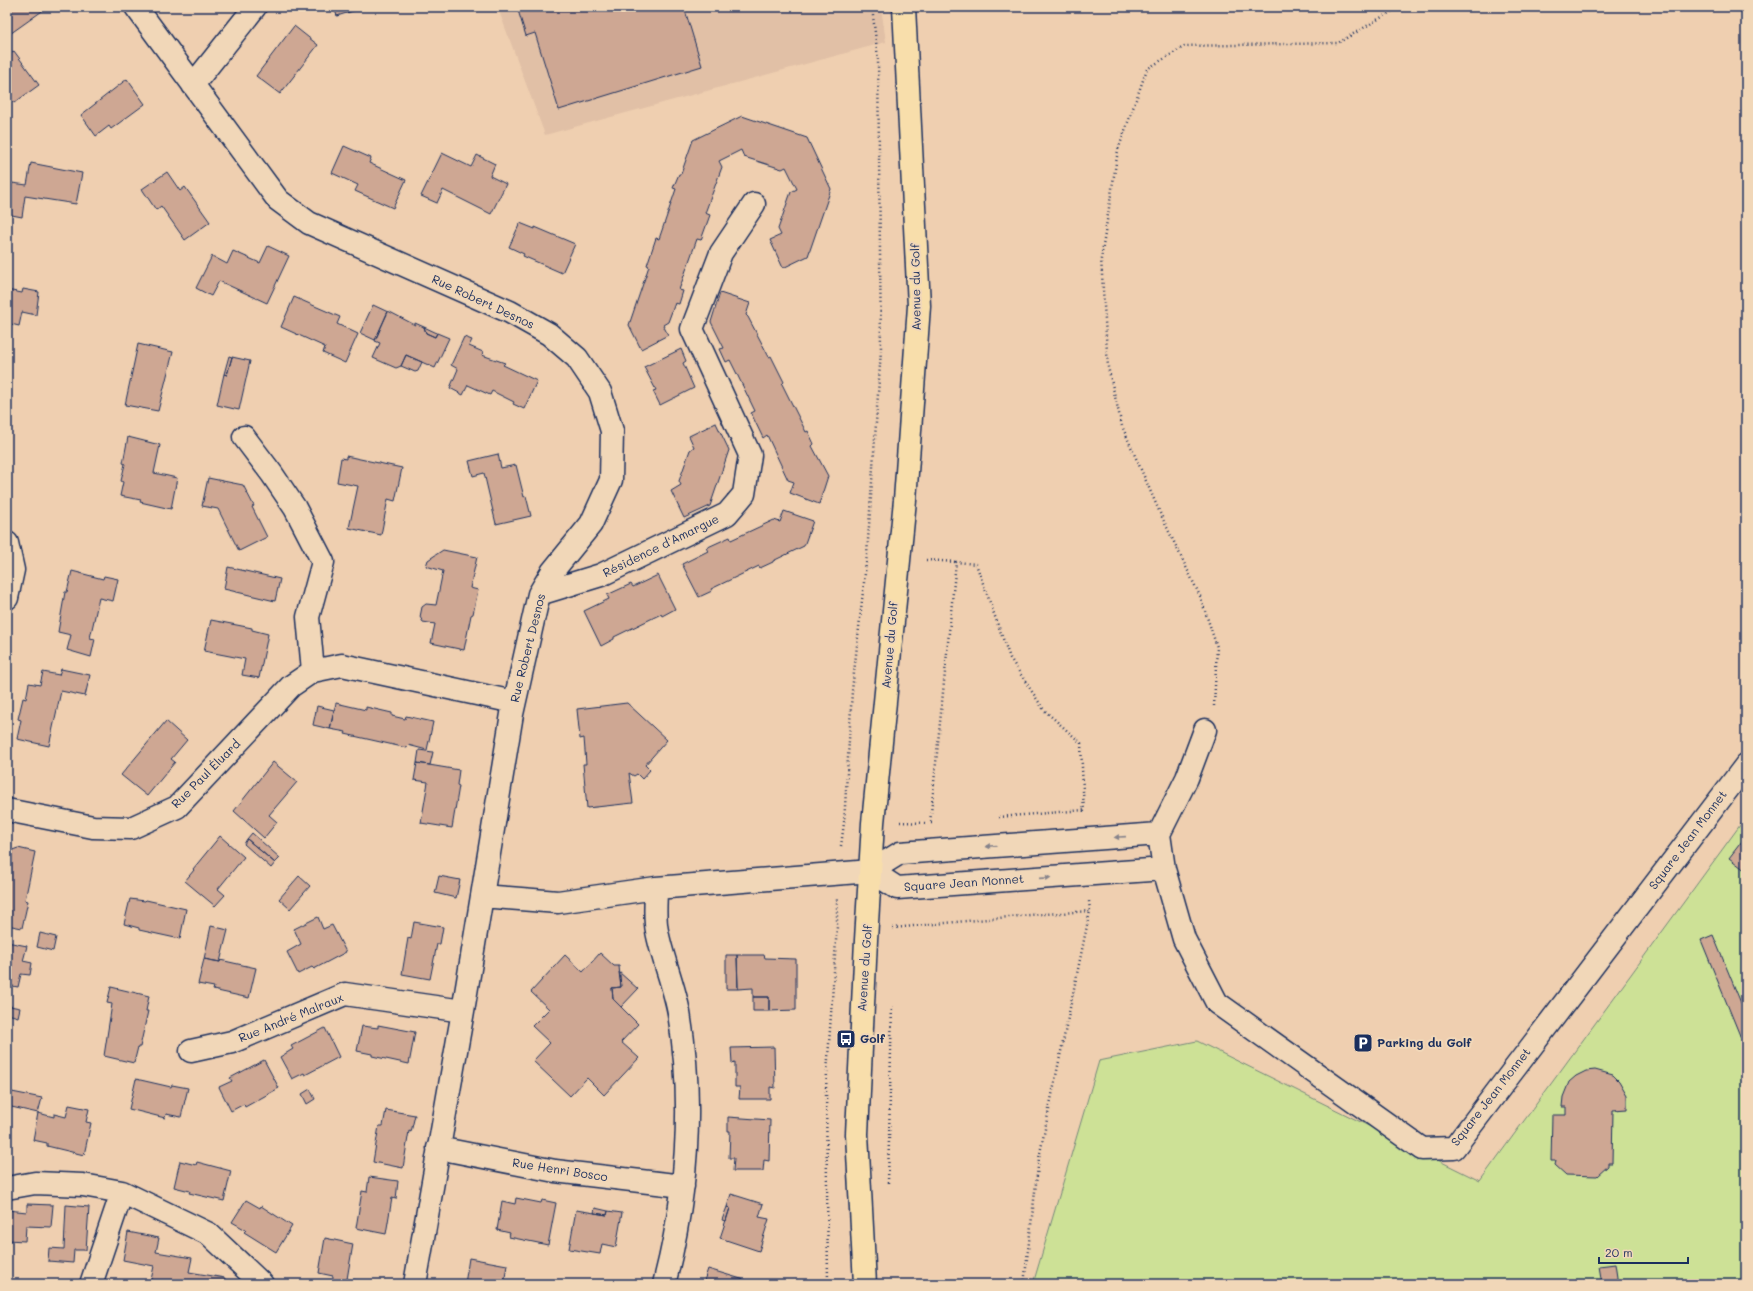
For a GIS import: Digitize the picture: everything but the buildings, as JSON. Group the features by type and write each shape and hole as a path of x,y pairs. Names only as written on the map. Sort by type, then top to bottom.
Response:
{"main road":[{"name":"Avenue du Golf","path":"865,1284 857,1134 873,823 905,500 919,306 904,7"}],"street":[{"name":"Rue Robert Desnos","path":"136,7 278,200 309,222 510,312 548,334 577,358 600,392 612,431 611,480 591,524 552,572 539,594 514,702 482,896"},
{"path":"193,85 255,7"},
{"name":"Résidence d'Amargue","path":"539,594 601,575 727,514 744,494 750,455 692,329 721,252 754,204"},
{"path":"244,437 295,508 323,562 308,617 312,671"},
{"path":"7,542 13,570 7,598"},
{"name":"Rue Paul Éluard","path":"7,810 93,827 131,828 176,807 291,686 312,671 342,665 514,702"},
{"path":"415,1284 482,896 558,902 656,888 871,871 900,853 1159,834 1187,778 1205,730"},
{"name":"Square Jean Monnet","path":"1159,834 1164,869 1184,939 1217,1003 1422,1149 1454,1148 1746,765"},
{"name":"Square Jean Monnet","path":"871,871 897,888 1164,869"},
{"path":"656,888 656,929 679,1012 687,1085 683,1186 672,1253 664,1284"},
{"name":"Rue André Malraux","path":"191,1051 232,1042 345,994 463,1011"},
{"name":"Rue Henri Bosco","path":"438,1148 555,1171 683,1186"},
{"path":"7,1188 35,1183 83,1185 122,1192 209,1234 262,1284"},
{"path":"91,1284 122,1192"}],"path":[{"path":"828,1284 826,1088 837,926 837,874 844,823 852,691 867,555 881,350 878,58 872,7"},
{"path":"1205,730 1215,704 1216,646 1200,596 1160,513 1122,426 1108,367 1101,259 1118,150 1147,69 1185,46 1338,43 1399,7"},
{"path":"921,560 976,564 1010,658 1044,710 1081,743 1086,840"},
{"path":"930,823 956,562"},
{"path":"992,818 1084,810"},
{"path":"899,822 937,822"},
{"path":"1024,1284 1039,1158 1090,911 1088,875"},
{"path":"893,936 893,928 1030,914 1090,911"},
{"path":"888,1184 892,1000"}],"shaded area":[{"path":"495,7 881,7 886,42 545,135 499,11"}],"green space":[{"path":"1746,817 1746,1284 1033,1284 1099,1061 1197,1041 1480,1181"}],"place":[{"name":"Golf","path":"846,1039"},
{"name":"Parking du Golf","path":"1363,1043"}]}
